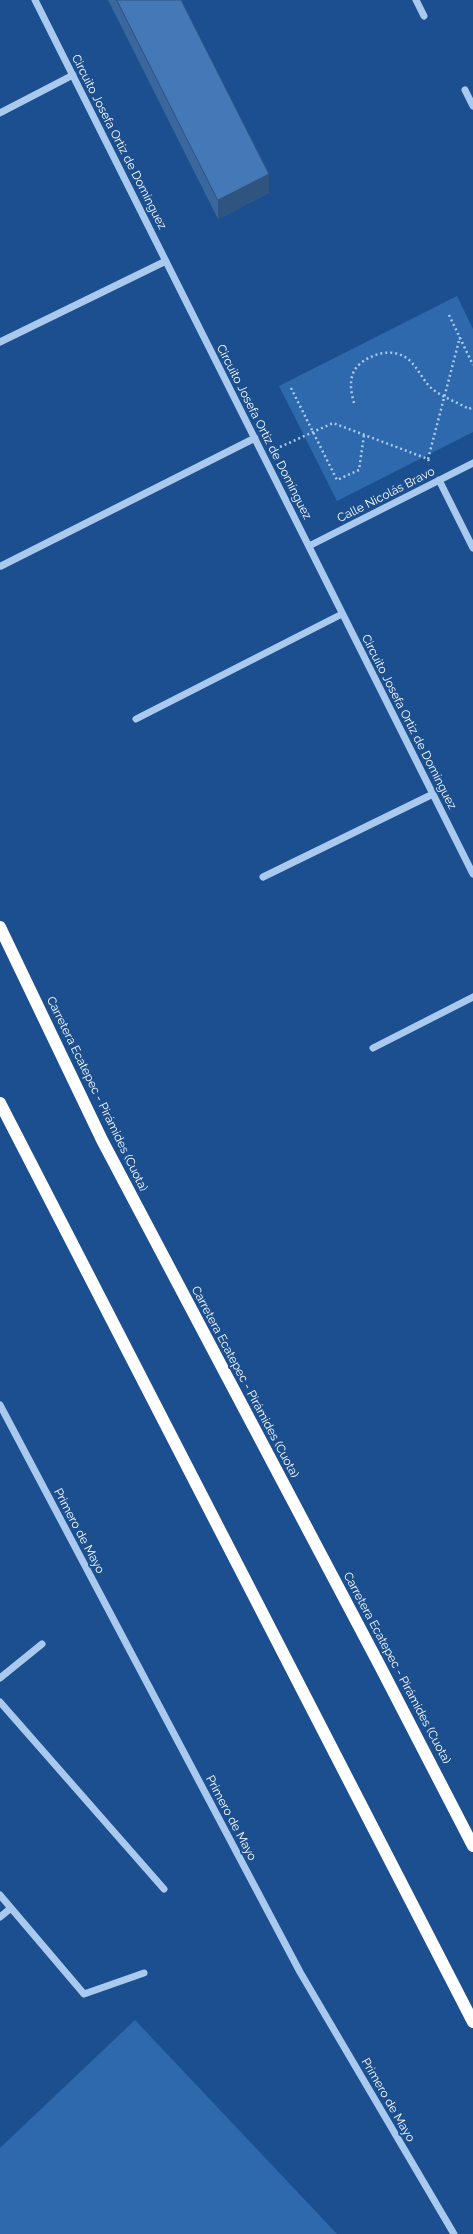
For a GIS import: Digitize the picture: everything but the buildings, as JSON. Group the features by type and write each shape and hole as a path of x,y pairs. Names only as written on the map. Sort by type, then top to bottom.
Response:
{"highway":[{"name":"Carretera Ecatepec - Pirámides (Cuota)","path":"0,927 102,1140 382,1668 473,1846"},
{"path":"0,1103 473,2022"}],"street":[{"name":"Circuito Josefa Ortiz de Domínguez","path":"35,0 473,874"},
{"path":"416,0 424,16"},
{"path":"0,112 73,75"},
{"path":"465,90 473,106"},
{"path":"0,342 166,261"},
{"path":"2,566 254,438"},
{"name":"Calle Nicolás Bravo","path":"309,546 473,463"},
{"path":"439,480 473,548"},
{"path":"136,719 342,614"},
{"path":"263,877 433,794"},
{"path":"373,1048 473,996"},
{"name":"Primero de Mayo","path":"0,1405 300,1972 454,2234"},
{"path":"0,1678 42,1644"},
{"path":"0,1702 164,1888"},
{"path":"0,1895 84,1994 144,1973"},
{"path":"0,1917 11,1908"}],"path":[{"path":"449,316 473,365"},
{"path":"439,480 428,459 460,337"},
{"path":"354,403 350,389 352,376 359,364 372,355 388,352 401,355 412,362 430,387 469,409 473,407"},
{"path":"291,388 337,480 359,470 364,435"},
{"path":"263,455 333,423 428,459"}],"shaded area":[{"path":"457,296 473,329 473,432 337,501 279,386"},
{"path":"135,2020 337,2234 0,2234 0,2148"}]}
